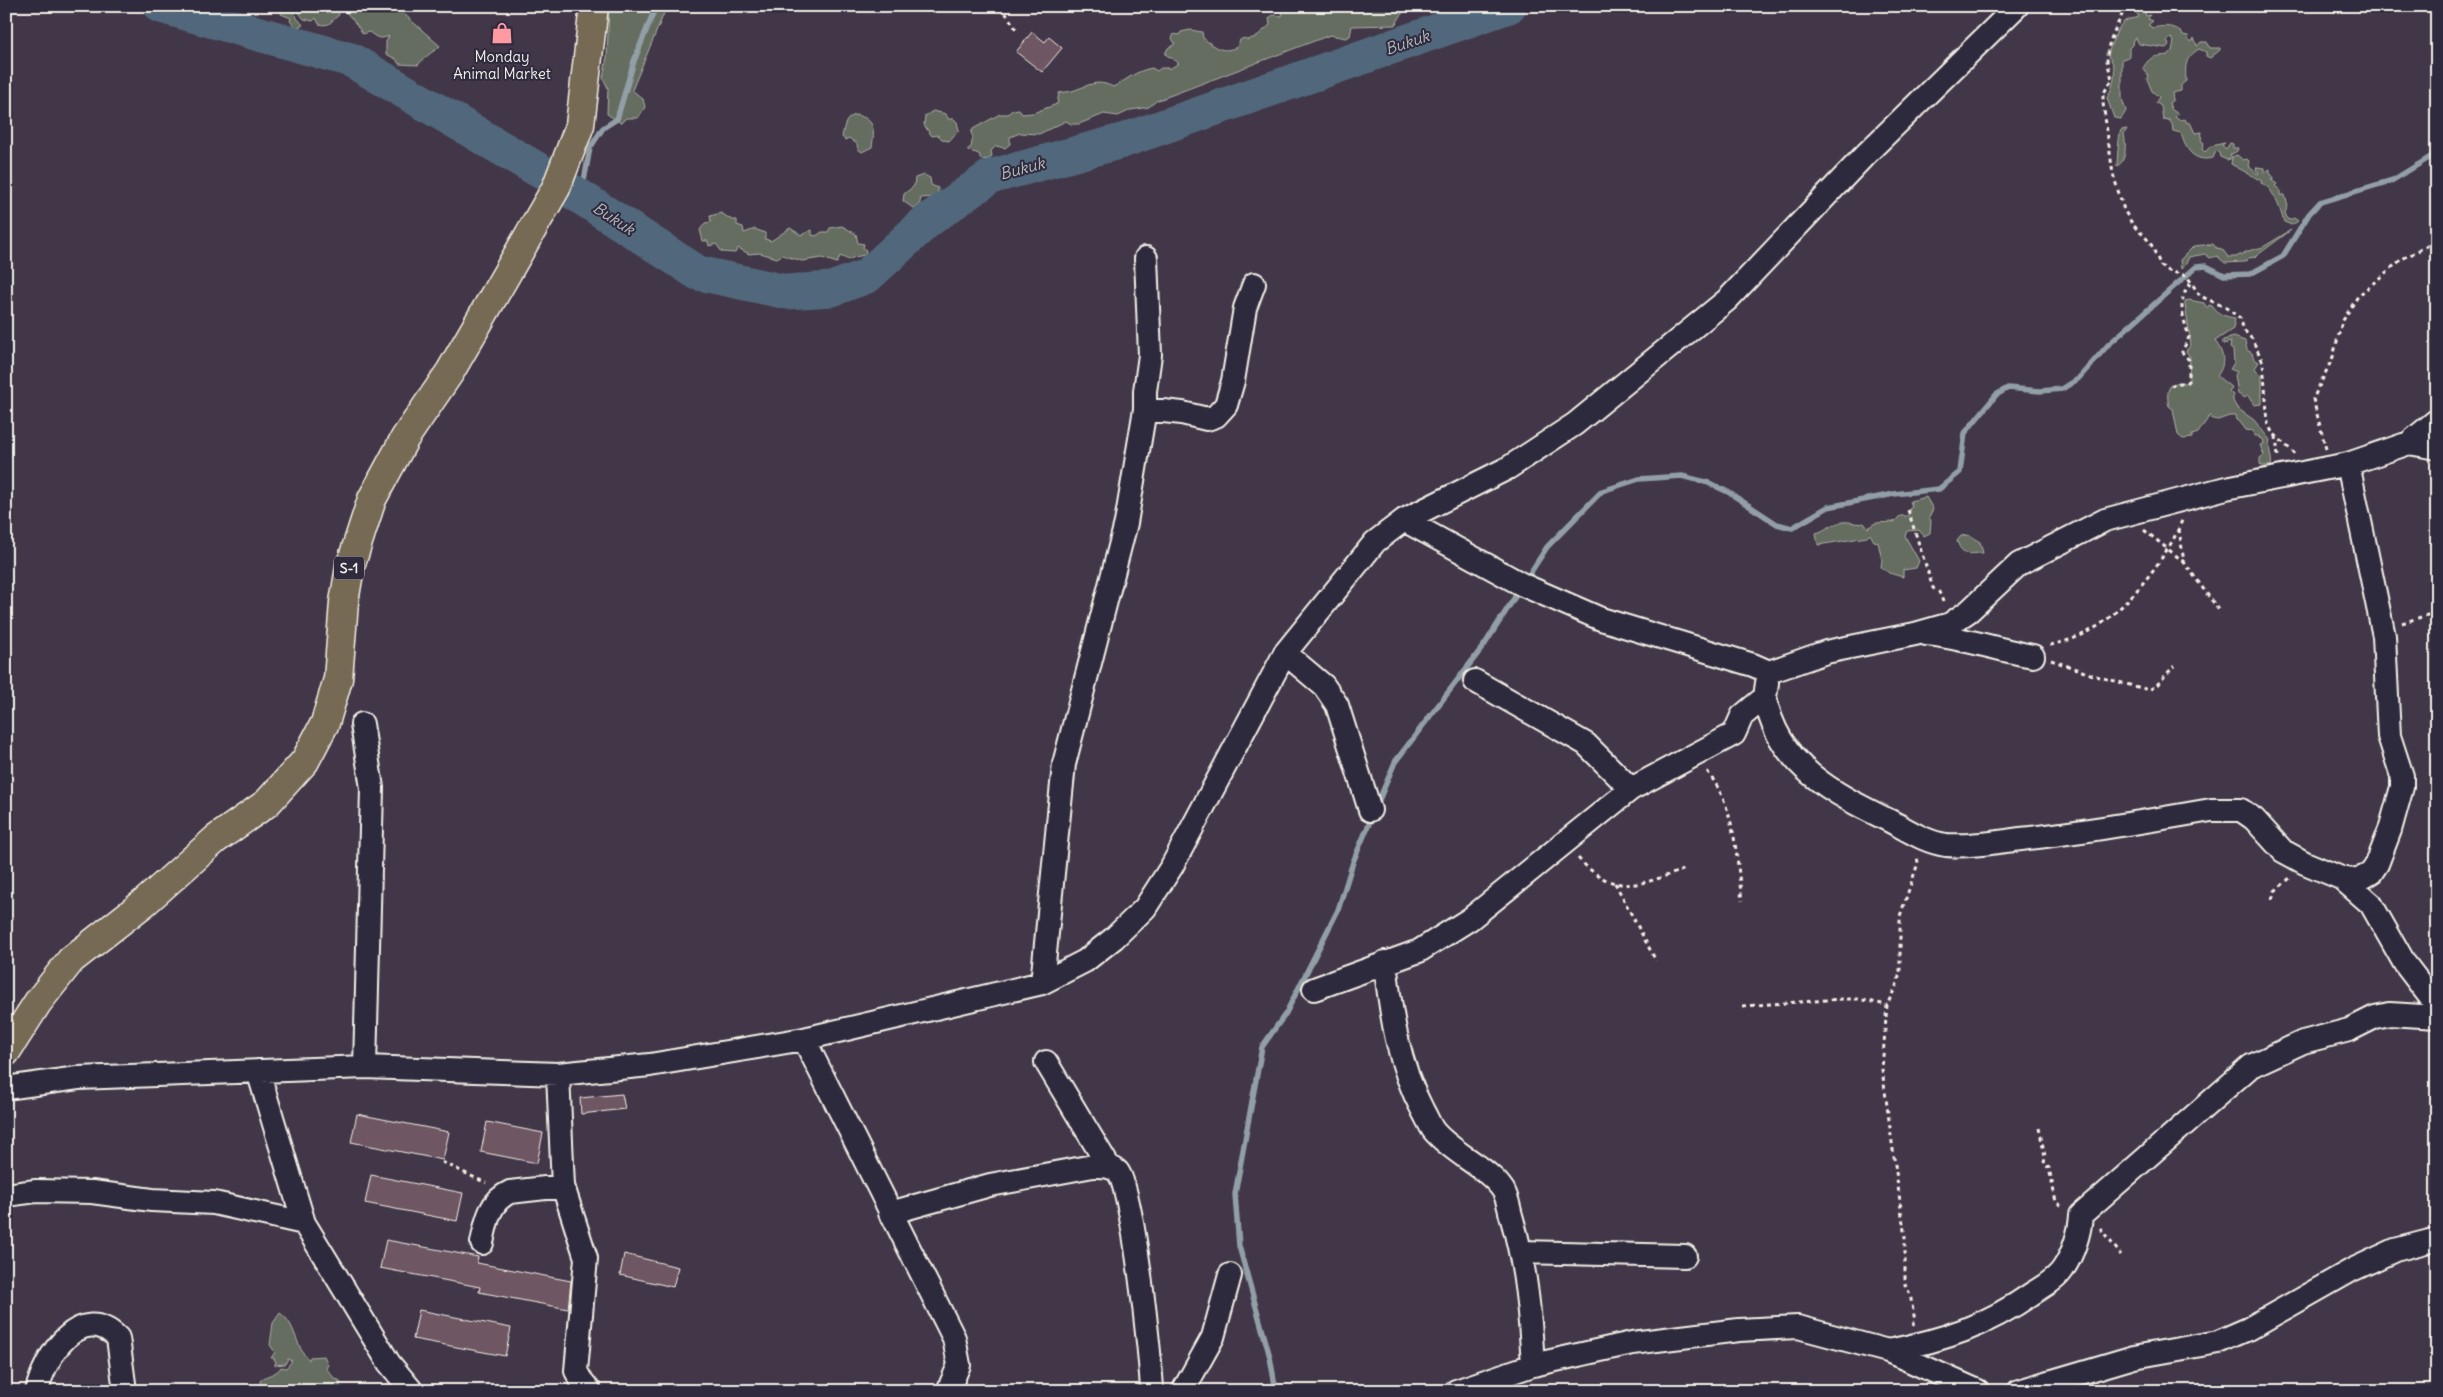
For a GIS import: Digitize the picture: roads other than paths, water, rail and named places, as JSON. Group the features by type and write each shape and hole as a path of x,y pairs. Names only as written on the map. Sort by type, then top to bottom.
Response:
{"main road":[{"name":"S-1","path":"6,1052 38,1002 71,960 145,902 216,838 267,803 309,753 325,723 338,679 344,602 350,567 372,499 405,438 450,372 556,188 580,125 594,6"}],"street":[{"path":"6,1088 78,1078 365,1067 558,1074 650,1065 804,1039 1042,983 1084,961 1114,938 1145,908 1172,866 1285,653 1375,542 1404,520 1508,468 1575,424 1727,300 1866,155 2017,6"},
{"path":"1042,983 1064,764 1126,523 1145,409 1150,355 1146,258"},
{"path":"1145,409 1182,412 1207,418 1216,416 1226,405 1233,382 1245,308 1254,284"},
{"path":"1404,520 1523,585 1602,619 1752,664 1769,672 1826,652 1915,634 1950,624 1968,612 2019,564 2105,520 2191,497 2348,464 2409,443 2437,420"},
{"path":"2409,443 2437,448"},
{"path":"2348,464 2382,628 2389,736 2402,776 2397,804 2378,864 2374,885 2375,911"},
{"path":"1915,634 1950,636 1986,647 2025,654"},
{"path":"1285,653 1324,686 1337,705 1370,810"},
{"path":"1769,672 1765,697 1769,718 1778,738 1811,776 1849,802 1922,838 1946,845 2000,842 2057,836 2211,810 2241,810 2254,819 2282,851 2342,878 2353,880 2364,877 2371,873 2378,864"},
{"path":"1475,681 1586,744 1631,789"},
{"path":"1734,734 1742,716 1765,697"},
{"path":"362,724 372,788 365,1067"},
{"path":"1314,989 1419,950 1470,919 1631,789 1734,734 1752,730 1778,738"},
{"path":"2342,878 2371,904 2405,964 2437,1006"},
{"path":"1385,962 1393,1027 1402,1064 1415,1097 1434,1131 1470,1163 1496,1181 1504,1192 1521,1252 1530,1309 1533,1364"},
{"path":"1897,1349 1936,1341 1992,1319 2052,1281 2063,1269 2071,1253 2080,1227 2081,1215 2251,1066 2303,1042 2350,1030 2375,1017 2390,1014 2437,1017"},
{"path":"804,1039 954,1338 959,1365 948,1391"},
{"path":"1046,1062 1109,1166 1117,1171 1122,1180 1127,1199 1150,1347 1152,1391"},
{"path":"258,1071 304,1223 389,1364 412,1391"},
{"path":"558,1074 561,1115 560,1160 563,1186 586,1258 576,1371 590,1391"},
{"path":"890,1213 990,1185 1093,1166 1109,1166"},
{"path":"482,1243 487,1218 494,1205 504,1194 563,1186"},
{"path":"6,1195 36,1191 92,1192 152,1200 214,1203 304,1223"},
{"path":"2019,1391 2134,1357 2218,1342 2248,1328 2352,1270 2395,1250 2437,1239"},
{"path":"1521,1252 1685,1256"},
{"path":"1183,1391 1213,1337 1230,1275"},
{"path":"37,1391 40,1375 62,1341 74,1331 95,1326 105,1327 118,1338 125,1391"},
{"path":"1464,1389 1533,1364 1632,1343 1739,1330 1798,1327 1897,1349 1978,1391"}],"waterway":[{"name":"Bukuk","path":"161,6 351,60 552,178"},
{"path":"581,197 590,148 603,128 617,119 634,61 656,6"},
{"name":"Bukuk","path":"573,192 698,273 787,292 832,289 867,276 927,221 990,177 1122,141 1509,6"},
{"path":"1525,581 1547,547 1602,491 1639,479 1682,476 1709,483 1728,492 1777,524 1792,528 1828,507 1894,494 1939,489 1960,472 1965,433 1996,395 2008,388 2040,391 2062,389 2078,379 2108,345 2196,267 2206,266 2224,275 2250,274 2283,256 2309,214 2320,202 2393,180 2437,153"},
{"path":"1276,1391 1270,1357 1239,1246 1235,1194 1262,1047 1286,1013 1338,910 1353,862 1395,762 1485,644 1520,589"}],"place":[{"name":"Monday Animal Market","path":"502,33"}]}
